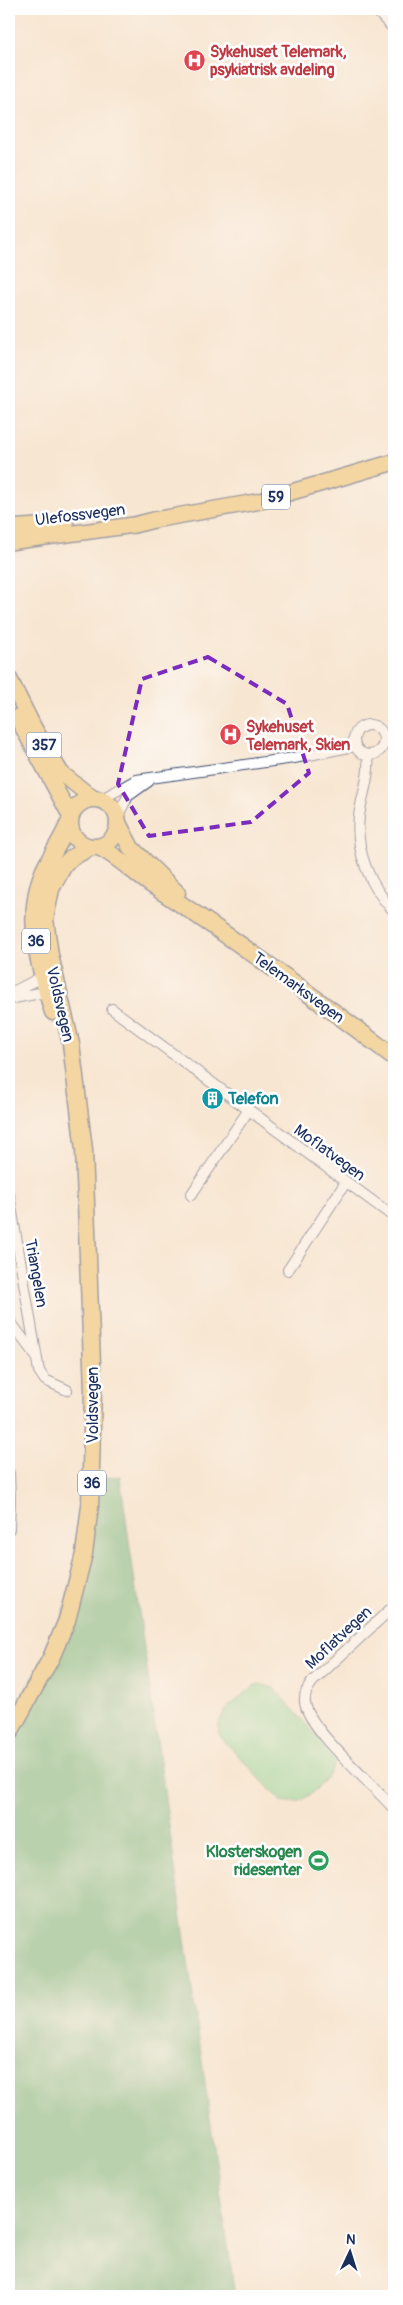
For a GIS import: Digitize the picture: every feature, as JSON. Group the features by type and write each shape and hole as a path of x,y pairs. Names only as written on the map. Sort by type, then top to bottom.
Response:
{"highway":[{"name":"36","path":"70,820 77,806 97,800"},
{"path":"97,800 110,806 117,820"},
{"path":"70,820 70,829 76,840 95,847"},
{"name":"Voldsvegen","path":"9,1734 51,1658 67,1620 79,1578 90,1506 93,1391 86,1186 81,1115 71,1061 71,1044 48,982 36,930 38,892 44,870 70,820"},
{"name":"36","path":"95,847 111,840 117,829 117,820"},
{"name":"Telemarksvegen","path":"117,820 124,837 138,856 202,917"},
{"name":"Voldsvegen","path":"48,982 46,934 47,904 51,889 70,858 95,847"},
{"name":"Telemarksvegen","path":"95,847 118,858 155,888 202,917 394,1057"}],"main road":[{"name":"Ulefossvegen","path":"9,542 134,525 261,500 394,462"},
{"name":"Ulefossvegen","path":"9,528 132,519 154,520"},
{"name":"357","path":"9,678 39,736 61,773 97,800"},
{"name":"357","path":"9,701 70,820"}],"street":[{"path":"375,9 394,29"},
{"path":"372,724 378,727 384,738 380,750 368,755 362,754 354,746 354,733 358,728 372,724"},
{"path":"97,800 136,780 294,758 354,746"},
{"path":"368,755 369,776 359,816 359,840 367,870 378,892 394,911"},
{"path":"117,820 128,796 140,785 156,777"},
{"path":"9,994 48,982"},
{"path":"9,999 40,992 48,982"},
{"name":"Moflatvegen","path":"112,1009 394,1217"},
{"path":"191,1195 248,1111"},
{"path":"288,1270 346,1182"},
{"name":"Triangelen","path":"9,1196 39,1371 45,1380 67,1390"},
{"name":"Triangelen","path":"9,1320 36,1356"},
{"path":"9,1473 9,1529"},
{"name":"Moflatvegen","path":"394,1606 313,1681 306,1692 305,1704 311,1717 348,1764 394,1809"}],"highlighted area":[{"path":"208,657 287,704 309,773 251,822 149,836 118,784 142,679"}],"green space":[{"path":"120,1476 235,2296 9,2296 9,1720 45,1654 63,1613 76,1564 86,1480"},
{"path":"260,1684 274,1688 335,1757 333,1768 324,1781 302,1800 292,1802 281,1801 219,1735 219,1727 224,1712 255,1685"}],"place":[{"name":"Sykehuset Telemark, psykiatrisk avdeling","path":"194,60"},
{"name":"Sykehuset Telemark, Skien","path":"230,735"},
{"name":"Telefon","path":"212,1098"},
{"name":"Klosterskogen ridesenter","path":"318,1860"}]}
